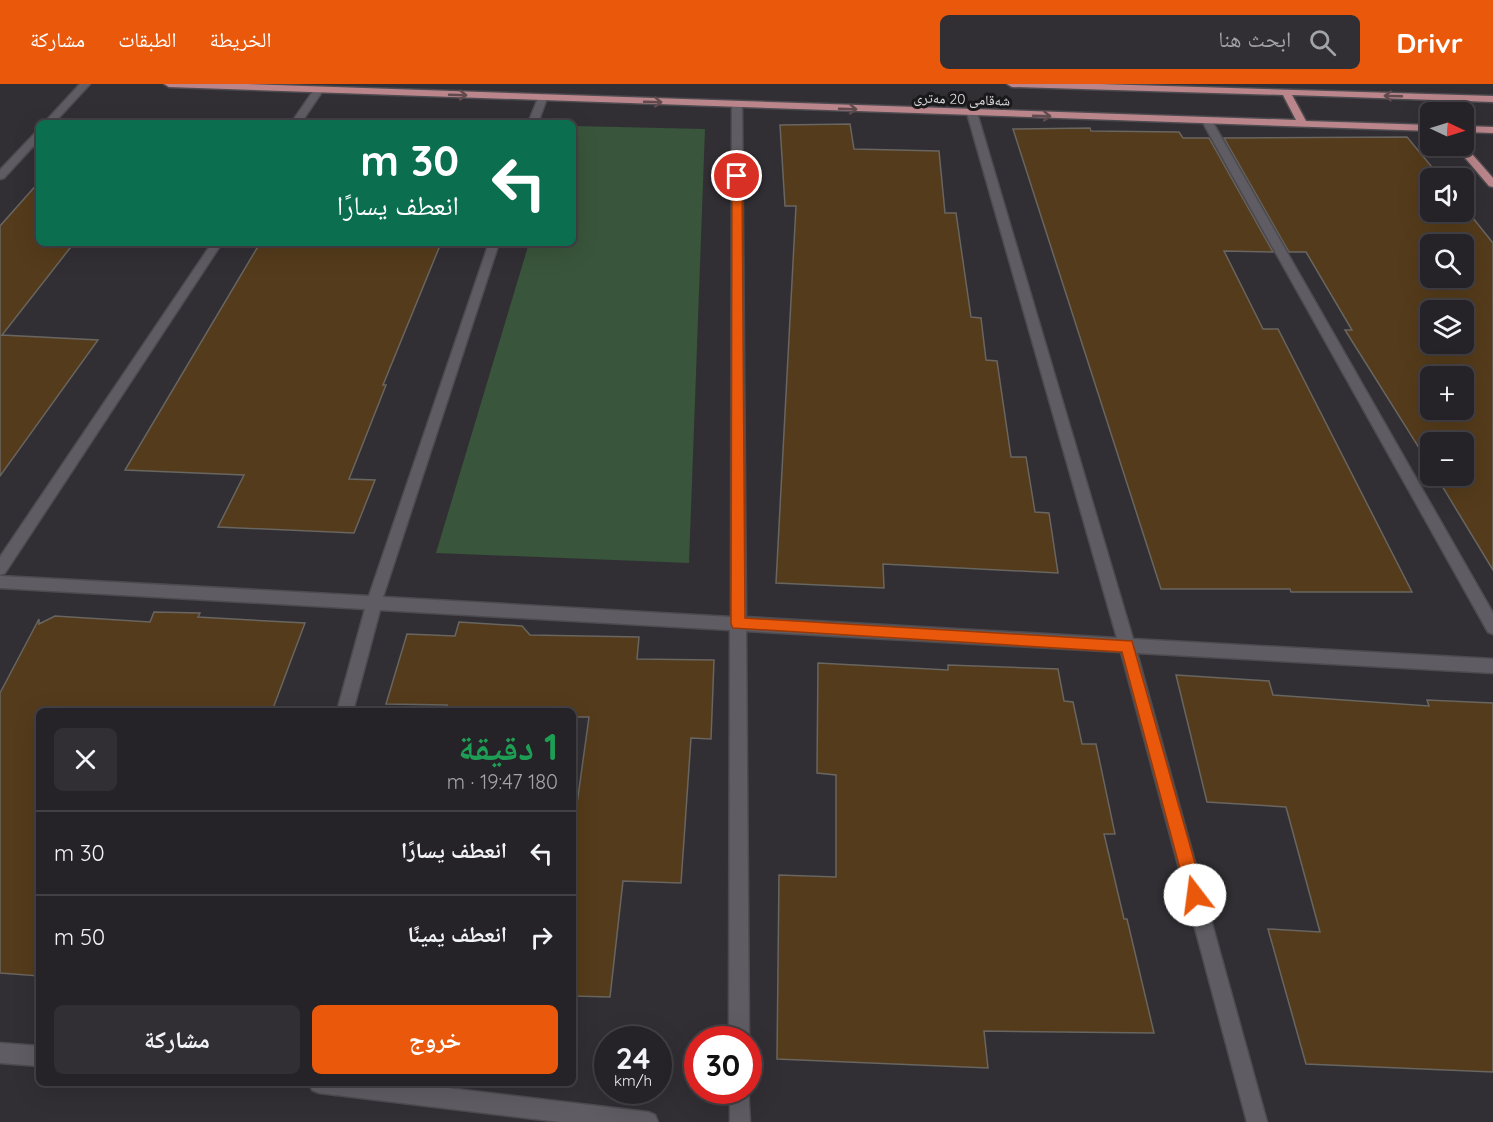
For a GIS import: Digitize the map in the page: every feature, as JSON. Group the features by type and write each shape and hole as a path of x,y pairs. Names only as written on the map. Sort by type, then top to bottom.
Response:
{"main road":[{"name":"شەقامی 20 مەتری","path":"169,84 1420,128"},
{"name":"شەقامی 20 مەتری","path":"1012,84 1493,99"},
{"path":"1286,93 1303,124"},
{"path":"1474,130 1491,132"},
{"path":"1469,156 1493,184"}],"street":[{"path":"52,120 85,84"},
{"path":"298,120 319,89"},
{"path":"534,120 542,98"},
{"path":"737,105 740,1026"},
{"path":"972,113 1127,646 1257,1122"},
{"path":"1207,121 1493,627"},
{"path":"0,176 36,137"},
{"path":"0,569 215,246"},
{"path":"346,708 374,603 493,246"},
{"path":"0,582 1493,666"},
{"path":"0,1053 36,1056"},
{"path":"345,1086 648,1122"},
{"path":"740,1104 740,1122"}],"green space":[{"path":"576,126 705,129 689,563 436,553 528,246 576,246"}],"building":[{"path":"850,124 854,149 939,151 945,213 956,213 971,317 981,318 986,360 997,361 1011,457 1026,457 1035,512 1049,513 1058,573 883,564 884,588 776,583 796,206 785,206 780,125"},
{"path":"1090,128 1091,131 1179,132 1183,138 1209,138 1273,252 1224,251 1263,329 1278,329 1412,592 1161,589 1013,129"},
{"path":"1407,137 1420,153 1420,156 1423,156 1433,168 1420,168 1420,222 1474,222 1474,219 1493,243 1493,570 1442,486 1474,486 1474,432 1420,432 1420,449 1345,330 1352,330 1306,252 1289,252 1224,138"},
{"path":"36,185 36,246 72,246 2,335 98,340 0,476 0,226"},
{"path":"258,246 440,246 383,385 386,385 349,479 375,480 354,533 218,527 244,475 125,470"},
{"path":"154,612 200,613 198,617 305,623 273,708 36,708 36,976 0,973 0,693 39,619 39,624 55,616 150,622"},
{"path":"459,622 522,626 530,635 639,637 637,659 714,660 711,739 691,738 681,883 623,881 610,997 576,996 576,811 589,717 576,717 576,708 446,708 447,705 386,704 407,634 455,636"},
{"path":"818,663 948,670 948,665 1058,669 1064,701 1073,702 1082,744 1096,744 1115,834 1104,834 1154,1033 984,1031 988,1068 777,1059 779,875 836,877 836,775 817,773"},
{"path":"1176,675 1269,681 1273,695 1429,706 1427,700 1493,703 1493,1072 1306,1064 1268,929 1320,932 1286,807 1207,802"}],"route":[{"path":"737,176 738,624 1127,646 1195,895"}]}
